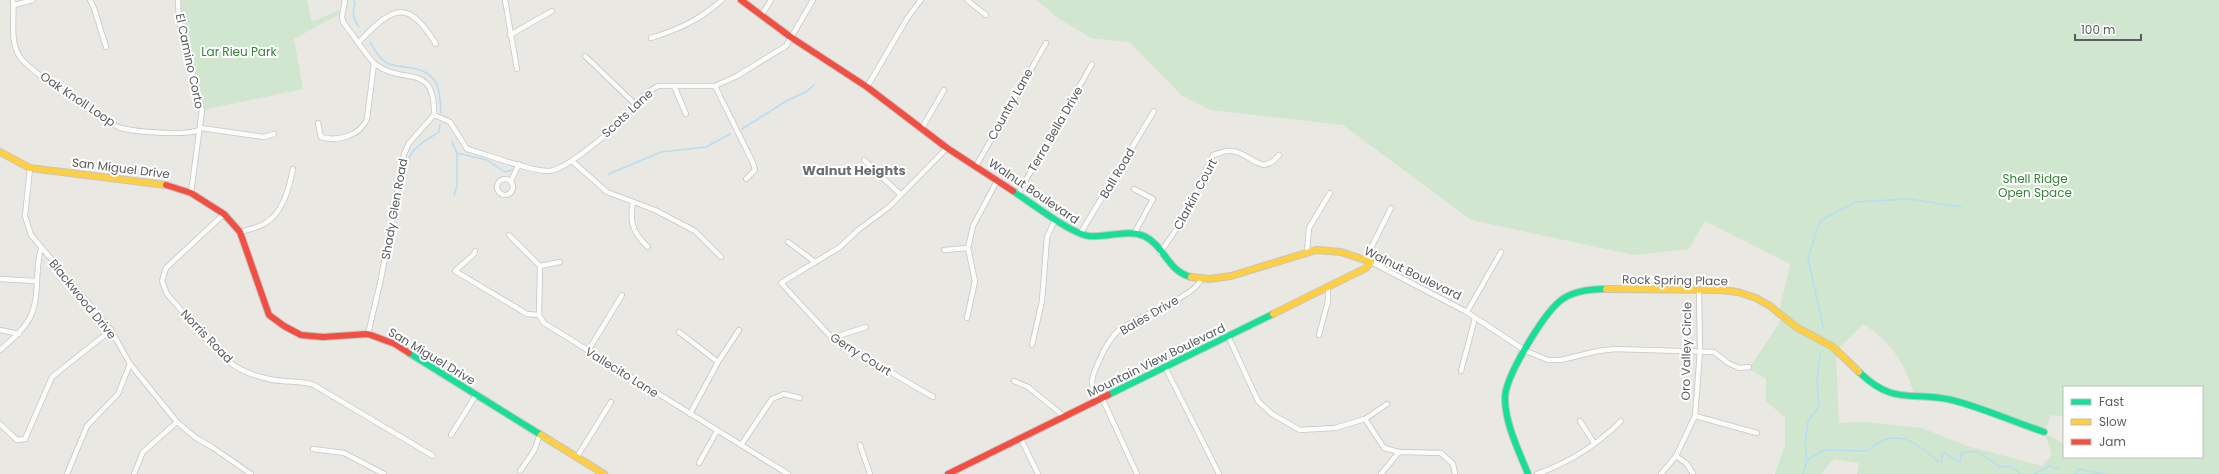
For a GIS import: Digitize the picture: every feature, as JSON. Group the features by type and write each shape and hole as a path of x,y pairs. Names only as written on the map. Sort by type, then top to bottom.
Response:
{"street":[{"path":"14,3 33,0"},
{"path":"90,0 106,47"},
{"name":"El Camino Corto","path":"178,0 179,22 202,110 191,193"},
{"path":"345,0 342,17 343,22 374,63 385,70 418,78 429,84 433,93 434,115"},
{"path":"505,0 517,69"},
{"path":"651,38 679,30 708,12 722,0"},
{"name":"Walnut Boulevard","path":"741,0 792,38 867,87 947,148 1055,220 1080,234 1096,238 1134,234 1146,238 1175,270 1184,275 1202,279 1262,268 1307,252 1321,250 1344,253 1368,261 1467,312 1526,351 1548,360 1561,360 1615,349 1700,351 1714,352 1728,363 1739,368 1749,367"},
{"path":"761,16 771,0"},
{"name":"Scots Lane","path":"434,115 450,122 467,149 548,171 555,170 572,161 623,119 635,104 652,89 658,86 715,86 737,76 786,46 813,0"},
{"path":"867,87 908,17 921,0"},
{"path":"967,0 986,16"},
{"name":"Oak Knoll Loop","path":"14,3 14,39 19,56 61,90 122,128 185,133 200,129 264,137 274,134"},
{"path":"359,42 394,7 406,7 416,11 426,23 436,44"},
{"path":"510,35 552,10"},
{"name":"Country Lane","path":"976,166 1046,43"},
{"path":"585,56 635,104"},
{"path":"318,123 321,136 332,138 355,134 365,125 368,115 374,63"},
{"name":"Terra Bella Drive","path":"1018,194 1092,64"},
{"path":"674,86 686,114"},
{"path":"715,86 753,163 754,170 746,179"},
{"path":"922,128 944,90"},
{"name":"Ball Road","path":"1080,234 1154,111"},
{"name":"Shady Glen Road","path":"368,334 381,279 404,154 409,143 434,115"},
{"path":"788,242 815,262 840,247 858,230 877,217 947,148"},
{"name":"Clarkin Court","path":"1160,253 1182,221 1213,156 1225,151 1233,151 1266,165 1272,164 1279,156"},
{"name":"San Miguel Drive","path":"0,152 30,168 161,183 191,193 224,214 240,232 263,301 270,315 284,326 301,335 323,337 368,334 394,344 604,474"},
{"path":"864,160 901,195"},
{"path":"572,161 607,192 633,202 695,231 721,258"},
{"path":"511,181 519,164"},
{"name":"Blackwood Drive","path":"30,168 26,223 31,236 111,330 130,364 177,422 191,434 251,474"},
{"path":"240,232 265,224 277,211 287,196 293,169"},
{"path":"967,318 975,281 968,248 973,226 997,181"},
{"path":"1134,189 1153,199 1134,234"},
{"path":"1307,252 1309,228 1330,193"},
{"path":"633,202 631,225 634,232 648,247"},
{"path":"1368,261 1391,208"},
{"name":"Norris Road","path":"224,214 166,268 162,281 167,294 228,361 248,372 269,379 291,383 305,382 314,385 433,456"},
{"path":"1032,346 1042,301 1048,237 1055,220"},
{"path":"475,251 474,254 455,271 527,314 539,315 540,266 509,235"},
{"path":"944,250 968,248"},
{"path":"0,350 19,334 32,311 37,260 41,249"},
{"path":"1467,312 1501,252"},
{"name":"Mountain View Boulevard","path":"948,474 1366,268 1368,261"},
{"path":"540,266 560,262"},
{"name":"Gerry Court","path":"815,262 781,283 832,338 933,397"},
{"path":"0,279 36,281"},
{"name":"Bales Drive","path":"1137,474 1092,387 1091,379 1111,338 1127,325 1192,291 1202,279"},
{"path":"1319,335 1328,301 1328,287"},
{"name":"Rock Spring Place","path":"1526,351 1536,330 1558,302 1580,291 1597,289 1732,292 1756,298 1770,306 1796,327 1833,346 1872,385 1884,391 1902,396 1951,400 2044,432"},
{"name":"Oro Valley Circle","path":"1661,474 1676,456 1695,416 1700,351 1698,291"},
{"path":"588,351 622,295"},
{"name":"Vallecito Lane","path":"539,315 544,323 788,474"},
{"path":"1461,371 1475,318"},
{"path":"832,338 866,327"},
{"path":"0,330 19,334"},
{"path":"0,424 17,440 25,439 52,377 111,330"},
{"path":"690,414 718,362 739,330"},
{"path":"679,332 718,362"},
{"path":"1228,336 1258,401 1272,414 1300,430 1335,428 1365,419 1387,404"},
{"path":"1526,351 1507,384 1504,397 1506,410 1528,474"},
{"path":"67,474 87,426 118,394 130,364"},
{"path":"1165,367 1219,474"},
{"path":"1014,381 1028,388 1065,417"},
{"path":"741,445 772,399 784,394 800,398"},
{"path":"451,435 476,395"},
{"path":"578,457 610,402"},
{"path":"1695,416 1758,433"},
{"path":"1365,419 1384,448 1400,452 1441,454 1453,464 1455,474"},
{"path":"1580,421 1594,443"},
{"path":"1537,474 1571,459 1621,421"},
{"path":"134,474 144,452 177,422"},
{"path":"699,463 717,431"},
{"path":"520,471 534,451 540,434"},
{"path":"1021,439 1038,474"},
{"path":"860,445 870,474"},
{"path":"313,449 344,454 384,474"},
{"path":"1381,474 1400,452"},
{"path":"1676,456 1687,464 1693,474"}],"green space":[{"name":"Lar Rieu Park","path":"178,0 307,0 312,22 339,10 339,14 294,39 303,89 202,110 179,22"},
{"name":"Shell Ridge Open Space","path":"1037,0 2219,0 2219,474 1857,474 1859,463 1834,459 1821,474 1775,474 1785,445 1785,418 1766,401 1766,379 1749,369 1783,317 1779,312 1790,264 1705,221 1689,249 1634,255 1471,220 1343,125 1211,110 1181,95 1130,42 1091,38 1058,18","holes":["1863,324 1890,346 1907,375 1915,397 1951,400 2044,432 2052,454 2042,466 1967,446 1922,428 1864,422 1839,423 1836,351"]}],"waterway":[{"path":"354,0 355,5 353,11 359,27"},
{"path":"370,42 379,56 387,63 420,70 433,78 440,96 441,113"},
{"path":"742,129 788,100 806,92 814,85"},
{"path":"409,159 410,155 417,147 439,132 440,125"},
{"path":"609,174 661,152 706,147 730,134"},
{"path":"452,142 457,153 487,160 505,172 512,170"},
{"path":"454,195 457,186 457,154"},
{"path":"1823,327 1808,258 1820,221 1855,202 1908,199 1961,207"},
{"path":"1803,474 1807,460 1805,446 1808,421 1819,406 1817,380 1820,353"},
{"path":"1807,460 1824,450 1868,451 1877,443 1886,439 1895,438 1912,442 1921,447 1938,461 1942,461 1942,453 1944,452 1960,462 1961,453 1976,451 2000,467 2011,466 2020,474"},
{"path":"2035,474 2049,466 2058,469"},
{"path":"2076,474 2078,469 2104,474"}],"traffic: fast":[{"path":"1013,191 1062,224 1081,234 1096,236 1131,233 1144,236 1157,246 1177,270 1191,277"},
{"path":"1528,474 1507,418 1505,398 1511,376 1535,332 1560,301 1576,293 1588,290 1606,289"},
{"path":"1108,395 1273,314"},
{"path":"409,353 541,435"},
{"path":"1859,372 1871,383 1893,393 1952,400 2044,432"}],"traffic: slow":[{"path":"0,152 30,168 166,185"},
{"path":"1191,277 1210,279 1231,276 1316,250 1341,252 1371,262 1366,268 1273,314"},
{"path":"1606,289 1721,290 1738,292 1756,298 1770,306 1796,327 1833,347 1859,372"},
{"path":"541,435 604,474"}],"traffic: jam":[{"path":"741,0 792,38 867,87 947,148 1013,191"},
{"path":"166,185 191,193 224,214 240,232 269,315 284,326 301,335 323,337 368,334 395,344 409,353"},
{"path":"948,474 1108,395"}],"district":[{"name":"Walnut Heights","path":"854,170"}]}
